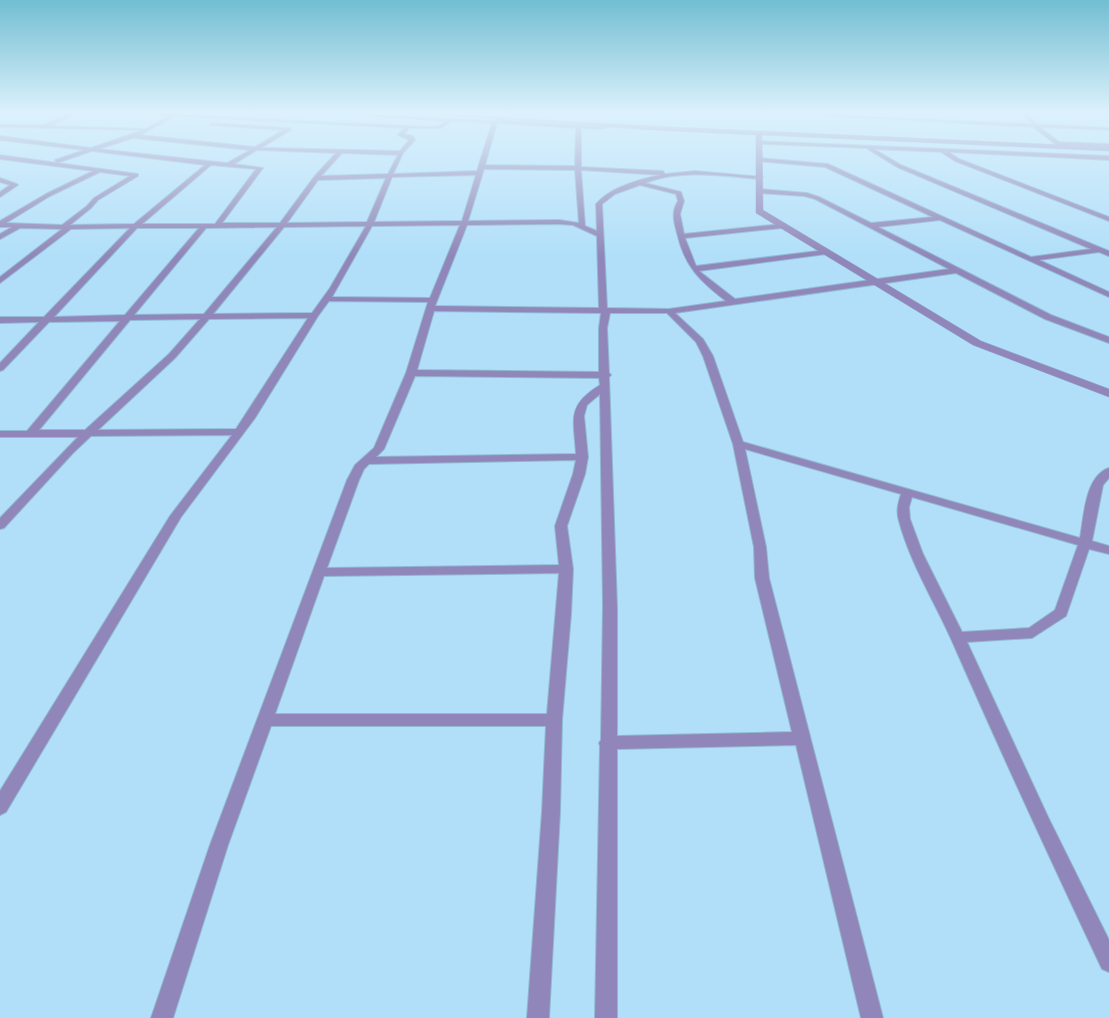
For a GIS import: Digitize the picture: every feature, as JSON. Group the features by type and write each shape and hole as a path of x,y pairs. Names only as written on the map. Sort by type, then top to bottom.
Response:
{"street":[{"path":"0,281 66,227 96,199 136,175 36,161"},
{"path":"52,162 57,161"},
{"path":"188,161 256,167 260,170 217,225"},
{"path":"228,165 235,161"},
{"path":"0,525 89,432 135,392 208,315 283,225 316,178 332,161"},
{"path":"0,807 177,516 257,408 314,315 327,299 370,224 397,161"},
{"path":"162,1018 219,845 353,480 365,461 379,449 411,373 432,304 464,224 485,161"},
{"path":"577,161 582,204 582,226"},
{"path":"759,161 759,210 782,226 988,348 1109,393"},
{"path":"767,161 822,164 1109,295"},
{"path":"889,161 1109,254"},
{"path":"958,161 1109,219"},
{"path":"0,368 19,345 135,227 210,163"},
{"path":"316,178 576,168 760,177"},
{"path":"0,225 48,195 98,171"},
{"path":"606,1018 610,607 603,328 605,311 599,204 602,200 639,183 674,174"},
{"path":"0,180 15,185 0,195"},
{"path":"639,183 679,193 681,201 676,208 676,216 685,256 700,277 733,302"},
{"path":"760,191 810,195 1048,316 1109,340"},
{"path":"1092,213 1109,210"},
{"path":"872,225 940,218"},
{"path":"0,225 135,227 559,222 582,226 600,236"},
{"path":"30,434 205,225"},
{"path":"0,237 18,226"},
{"path":"681,236 782,226"},
{"path":"1030,259 1109,248"},
{"path":"694,269 826,252"},
{"path":"327,299 605,311 669,311 959,270"},
{"path":"669,311 705,348 738,444 760,547 762,578 872,1018"},
{"path":"0,320 129,316 314,315"},
{"path":"411,373 605,381"},
{"path":"538,1018 551,812 554,720 566,569 561,526 579,474 582,457 579,416 582,404 605,381"},
{"path":"0,434 239,432"},
{"path":"738,444 1109,550"},
{"path":"365,461 582,457"},
{"path":"958,637 1024,635 1037,631 1061,613 1085,543 1097,484 1109,471"},
{"path":"908,492 903,507 908,534 958,637 1041,822 1109,962"},
{"path":"321,572 566,569"},
{"path":"266,720 554,720"},
{"path":"607,743 802,738"}]}
